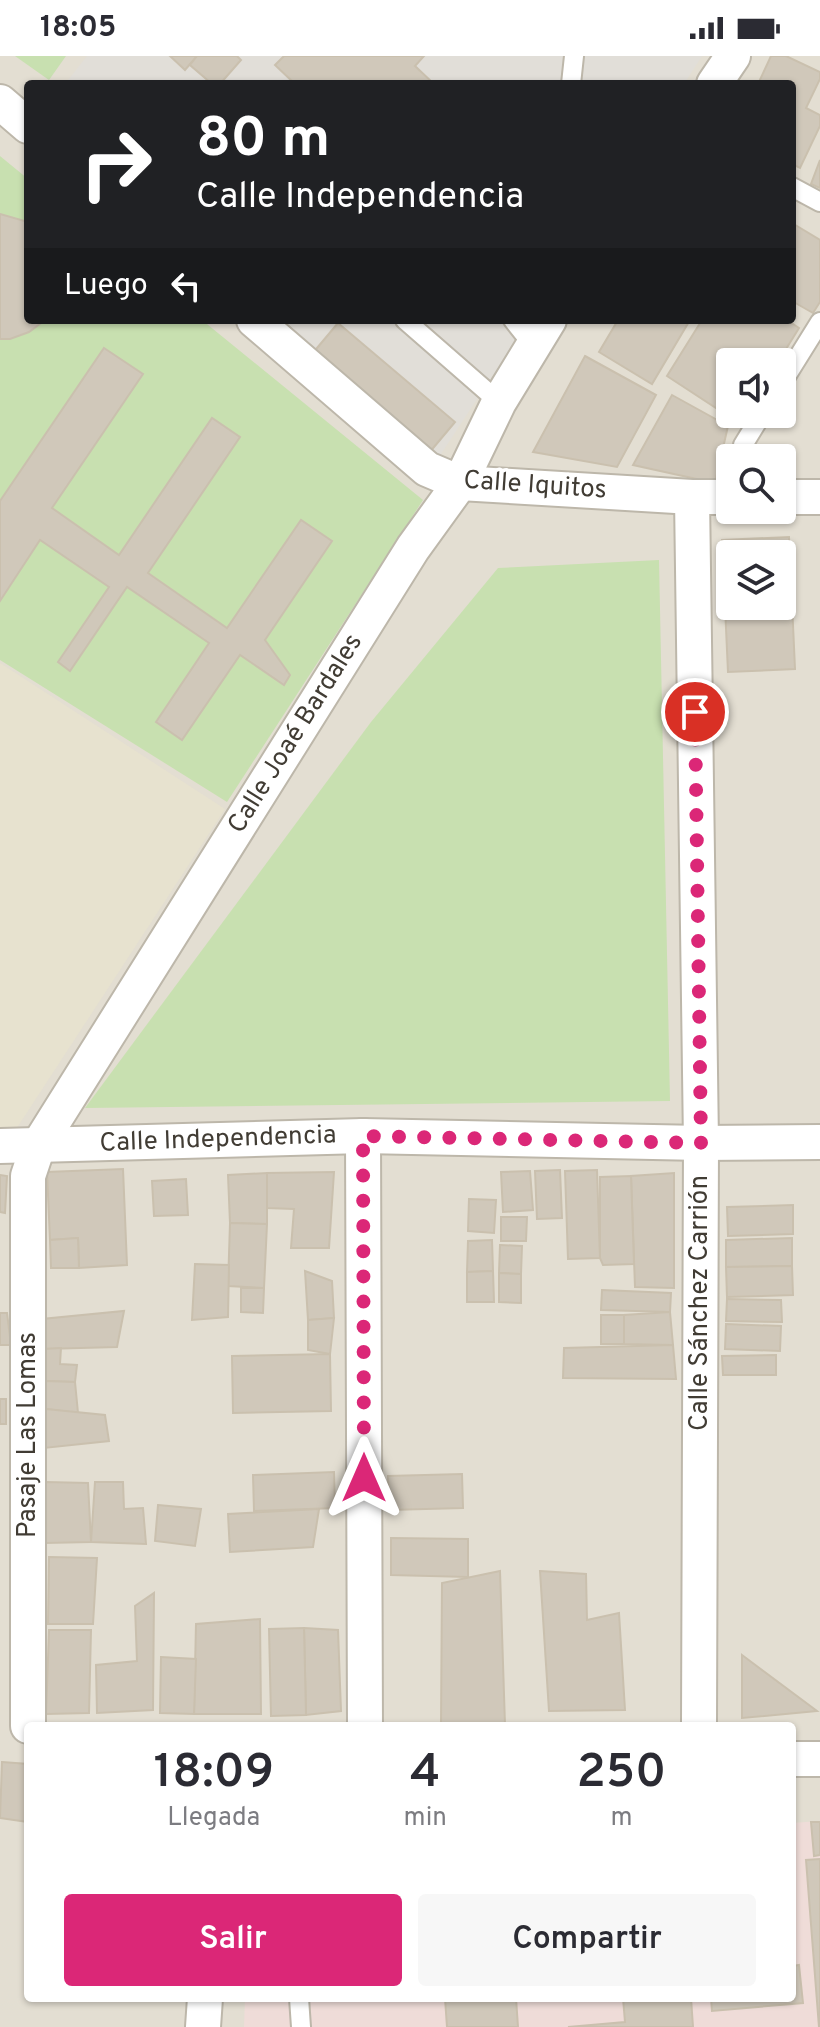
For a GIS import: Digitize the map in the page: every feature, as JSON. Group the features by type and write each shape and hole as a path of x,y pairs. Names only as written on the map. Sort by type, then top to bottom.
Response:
{"street":[{"path":"717,80 733,56"},
{"path":"0,102 24,123"},
{"name":"Calle Iquitos","path":"259,324 427,469 460,483 716,497"},
{"name":"Calle Joaé Bardales","path":"38,1146 413,548 460,483 531,328"},
{"name":"Calle Sánchez Carrión","path":"692,497 701,1143 699,1722"},
{"path":"796,497 820,497"},
{"path":"363,1136 365,1722"},
{"name":"Calle Independencia","path":"0,1146 363,1136 701,1143 820,1142"},
{"name":"Pasaje Las Lomas","path":"28,1722 28,1176 38,1146"},
{"path":"0,1736 24,1736"},
{"path":"796,1759 820,1759"},
{"path":"203,2027 205,2002"}],"lane":[{"path":"571,80 574,56"},
{"path":"796,189 820,202"},
{"path":"796,361 820,322"},
{"path":"410,324 499,402"},
{"path":"299,2002 301,2027"}],"shaded area":[{"path":"0,56 820,56 820,2027 0,2027"},
{"path":"87,56 702,56 687,80 68,80"},
{"path":"274,324 526,324 439,457"},
{"path":"0,663 225,809 9,1140 0,1139"},
{"path":"820,1821 820,2027 244,2027 245,2002 796,2002 796,1823"}],"green space":[{"path":"15,56 66,56 49,80"},
{"path":"0,156 24,176 24,324 207,324 423,500 227,802 0,660"},
{"path":"659,560 670,1101 85,1108 371,722 498,568"}],"building":[{"path":"170,56 197,56 185,70"},
{"path":"197,56 237,56 241,60 224,80 207,80 190,65"},
{"path":"284,56 424,56 415,66 430,80 291,80 275,65"},
{"path":"771,56 786,56 820,72 820,79 806,108 820,115 820,126 800,168 796,166 796,80 760,80"},
{"path":"820,160 820,188 811,184"},
{"path":"0,214 24,221 24,324 40,324 29,332 0,339"},
{"path":"796,225 820,240 820,302 813,313 796,303"},
{"path":"339,324 455,422 429,453 312,354"},
{"path":"616,324 688,324 652,384 599,352"},
{"path":"700,324 793,324 799,328 787,348 716,348 716,408 667,376"},
{"path":"104,348 143,374 52,508 119,555 212,418 240,437 148,573 227,628 301,520 332,541 265,640 290,675 284,685 240,655 182,740 156,722 209,643 127,587 70,671 58,662 109,587 40,540 0,601 0,501"},
{"path":"585,356 656,395 617,467 533,452"},
{"path":"672,395 716,419 716,428 728,428 724,444 716,444 715,483 633,465"},
{"path":"789,537 789,540 722,540"},
{"path":"726,620 793,620 795,669 728,672"},
{"path":"123,1169 127,1265 79,1268 78,1238 50,1240 47,1172"},
{"path":"560,1170 562,1218 537,1219 535,1171"},
{"path":"597,1170 600,1258 568,1259 565,1171"},
{"path":"530,1171 533,1210 503,1212 501,1172"},
{"path":"334,1172 329,1248 291,1248 294,1209 267,1208 267,1173"},
{"path":"267,1173 267,1224 230,1223 228,1175"},
{"path":"674,1173 674,1288 635,1287 631,1176"},
{"path":"0,1175 7,1176 5,1213 0,1212"},
{"path":"631,1176 634,1264 603,1265 600,1258 600,1177"},
{"path":"186,1179 188,1215 154,1216 152,1181"},
{"path":"469,1199 496,1200 494,1233 468,1231"},
{"path":"793,1205 793,1234 728,1236 727,1207"},
{"path":"501,1217 527,1217 526,1241 501,1241"},
{"path":"230,1223 267,1224 264,1288 228,1286"},
{"path":"78,1238 79,1268 51,1268 50,1240"},
{"path":"792,1238 792,1266 726,1267 726,1240"},
{"path":"492,1240 493,1271 467,1272 468,1241"},
{"path":"500,1245 522,1246 521,1274 499,1273"},
{"path":"195,1264 229,1265 228,1317 192,1320"},
{"path":"792,1266 793,1295 727,1297 726,1267"},
{"path":"305,1271 332,1281 334,1318 308,1320"},
{"path":"493,1271 494,1302 467,1302 467,1272"},
{"path":"499,1273 521,1274 521,1303 499,1302"},
{"path":"241,1288 264,1288 263,1313 241,1312"},
{"path":"602,1290 671,1293 670,1312 601,1310"},
{"path":"727,1299 781,1300 782,1322 726,1321"},
{"path":"124,1311 117,1347 44,1349 42,1319"},
{"path":"670,1312 673,1345 624,1344 624,1315"},
{"path":"0,1313 7,1313 11,1345 0,1345"},
{"path":"601,1315 624,1315 624,1344 601,1344"},
{"path":"334,1318 330,1354 308,1350 308,1320"},
{"path":"726,1324 781,1326 780,1351 725,1349"},
{"path":"673,1345 676,1379 563,1378 564,1348"},
{"path":"61,1348 60,1364 77,1365 75,1382 45,1381 44,1349"},
{"path":"330,1354 331,1411 233,1413 232,1356"},
{"path":"776,1355 776,1375 723,1375 722,1356"},
{"path":"45,1381 75,1382 78,1413 46,1409"},
{"path":"0,1399 6,1399 6,1424 0,1424"},
{"path":"46,1409 105,1415 109,1441 44,1448"},
{"path":"334,1472 335,1508 254,1511 253,1475"},
{"path":"462,1474 463,1508 389,1510 388,1476"},
{"path":"46,1482 88,1483 91,1542 45,1543"},
{"path":"95,1482 123,1482 124,1509 143,1508 146,1544 91,1542"},
{"path":"158,1505 201,1509 195,1546 155,1541"},
{"path":"319,1509 313,1547 230,1552 228,1514"},
{"path":"391,1538 468,1539 468,1577 391,1575"},
{"path":"49,1557 97,1558 93,1624 48,1624"},
{"path":"500,1571 505,1722 441,1722 442,1583"},
{"path":"540,1571 586,1574 587,1620 619,1613 625,1710 549,1711"},
{"path":"154,1593 153,1710 97,1713 96,1665 137,1661 135,1606"},
{"path":"260,1619 261,1714 194,1714 196,1624"},
{"path":"304,1628 338,1630 341,1711 306,1715"},
{"path":"304,1628 306,1715 271,1716 269,1629"},
{"path":"49,1630 91,1630 89,1713 46,1714"},
{"path":"742,1655 817,1711 742,1718"},
{"path":"161,1657 196,1659 194,1714 160,1713"},
{"path":"2,1762 24,1764 24,1821 0,1818"},
{"path":"811,1822 820,1822 820,1855 814,1856"},
{"path":"820,1859 820,2027 819,2027 806,1860"},
{"path":"796,1965 799,1965 803,2003 712,2011 711,2002 796,2002"},
{"path":"445,2002 516,2002 518,2027 447,2027"},
{"path":"623,2002 691,2002 693,2027 568,2027 625,2022"}],"route":[{"path":"364,1478 363,1136 701,1143 695,712"}]}
